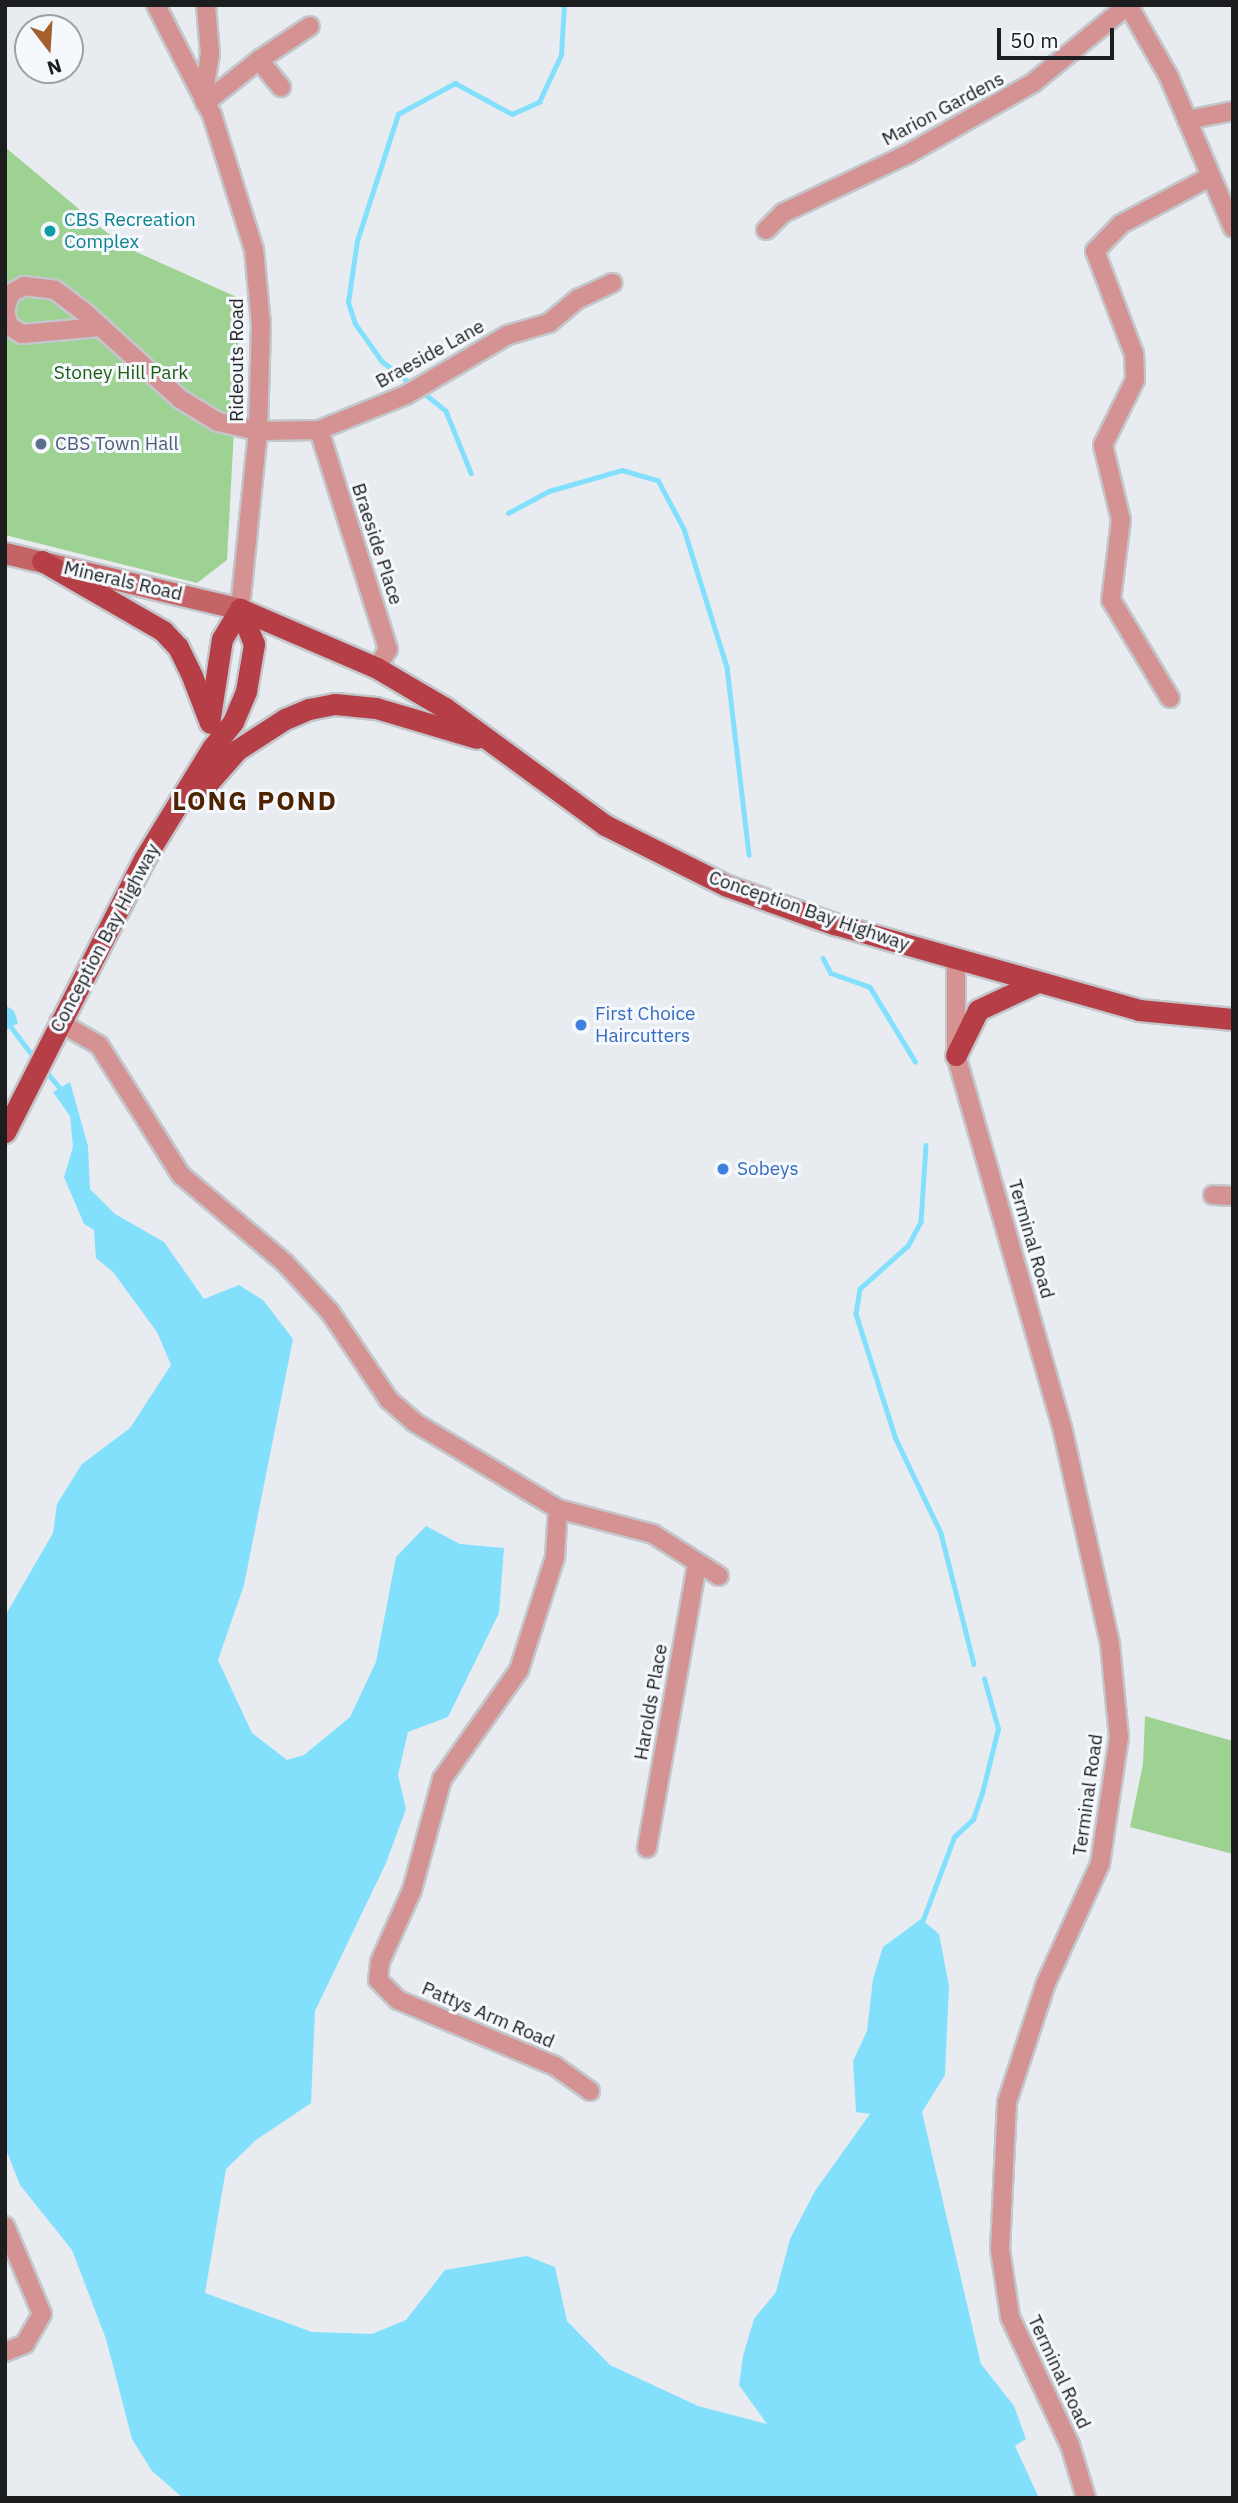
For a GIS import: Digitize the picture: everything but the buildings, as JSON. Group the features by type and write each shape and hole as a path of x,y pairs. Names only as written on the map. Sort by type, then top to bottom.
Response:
{"main road":[{"path":"42,561 163,631 183,657 210,723"},
{"name":"Conception Bay Highway","path":"240,609 377,668 445,708 604,825 676,864 765,901 956,959 1139,1010 1233,1019"},
{"name":"Conception Bay Highway","path":"6,1124 156,843 212,748 233,722 246,691 254,644 240,609"},
{"path":"212,748 210,723 222,639 240,609"},
{"path":"156,843 237,750 285,719 309,709 335,704 376,708 488,741"},
{"path":"956,1055 978,1010 1038,982"}],"street":[{"name":"Rideouts Road","path":"156,5 204,100 254,250 261,324 258,431 240,609"},
{"path":"204,100 210,54 206,5"},
{"path":"1128,5 1151,38 1187,120 1208,178 1233,228"},
{"name":"Marion Gardens","path":"765,230 783,213 908,153 1033,83 1128,5"},
{"path":"204,100 310,26"},
{"path":"259,60 281,87"},
{"path":"1187,120 1233,111"},
{"path":"1170,698 1111,600 1121,520 1103,445 1135,380 1134,354 1095,251 1121,224 1208,178"},
{"name":"Braeside Lane","path":"99,327 22,334 9,326 5,311 10,294 24,286 55,290 99,327 180,399 218,422 258,431 319,430 406,395 508,335 549,323 578,299 612,283"},
{"name":"Braeside Place","path":"319,430 388,649 377,668"},
{"name":"Minerals Road","path":"5,553 240,609"},
{"name":"Terminal Road","path":"956,959 956,1055 1062,1427 1111,1644 1119,1737 1100,1864 1046,1983 1007,2102 1000,2249 1010,2317 1070,2445 1086,2498"},
{"path":"57,1026 99,1045 181,1175 285,1263 330,1312 389,1400 414,1422 558,1509 653,1534 719,1576"},
{"path":"1213,1195 1233,1196"},
{"name":"Pattys Arm Road","path":"558,1509 555,1557 519,1670 442,1779 412,1890 380,1962 379,1980 398,2000 555,2066 590,2091"},
{"name":"Harolds Place","path":"647,1848 697,1563"},
{"path":"5,2226 42,2314 25,2344 5,2353"}],"green space":[{"name":"Stoney Hill Park","path":"5,147 123,246 241,299 227,560 197,583 5,535"},
{"path":"1145,1716 1233,1741 1233,1854 1130,1827 1143,1764"}],"water":[{"path":"5,1005 14,1011 18,1023 5,1031"},
{"path":"70,1082 88,1146 90,1189 115,1214 164,1242 204,1299 239,1285 263,1300 293,1339 244,1585 218,1660 252,1733 287,1760 304,1755 350,1717 376,1662 396,1557 426,1526 460,1544 504,1548 499,1613 448,1717 408,1732 398,1775 406,1809 386,1863 315,2011 311,2103 256,2140 226,2169 205,2293 312,2332 372,2334 406,2320 445,2270 527,2256 555,2267 567,2321 610,2365 698,2406 767,2424 739,2385 743,2356 754,2319 776,2292 790,2239 815,2191 870,2114 856,2112 853,2061 867,2031 873,1979 883,1947 921,1919 939,1934 949,1986 945,2075 922,2112 981,2364 1014,2406 1026,2439 1015,2446 1039,2498 183,2498 152,2471 132,2439 106,2339 72,2250 20,2185 5,2147 5,1616 53,1533 57,1504 82,1464 130,1428 171,1365 157,1332 113,1272 96,1258 94,1230 84,1224 64,1177 73,1147 70,1116 53,1092"}],"waterway":[{"path":"409,383 382,362 355,324 348,302 357,241 398,114 455,83 512,114 539,102 561,55 564,5"},
{"path":"424,393 446,411 471,473"},
{"path":"508,513 549,491 622,470 658,480 684,529 727,667 749,855"},
{"path":"823,958 831,973 870,987 915,1061"},
{"path":"12,1028 35,1058"},
{"path":"45,1070 60,1088"},
{"path":"926,1145 921,1222 908,1246 860,1289 856,1314 896,1439 941,1533 974,1664"},
{"path":"921,1925 954,1837 973,1819 982,1793 998,1729 984,1679"}],"place":[{"name":"CBS Recreation Complex","path":"50,231"},
{"name":"CBS Town Hall","path":"41,444"},
{"name":"First Choice Haircutters","path":"581,1025"},
{"name":"Sobeys","path":"723,1169"}],"district":[{"name":"LONG POND","path":"255,801"}]}
